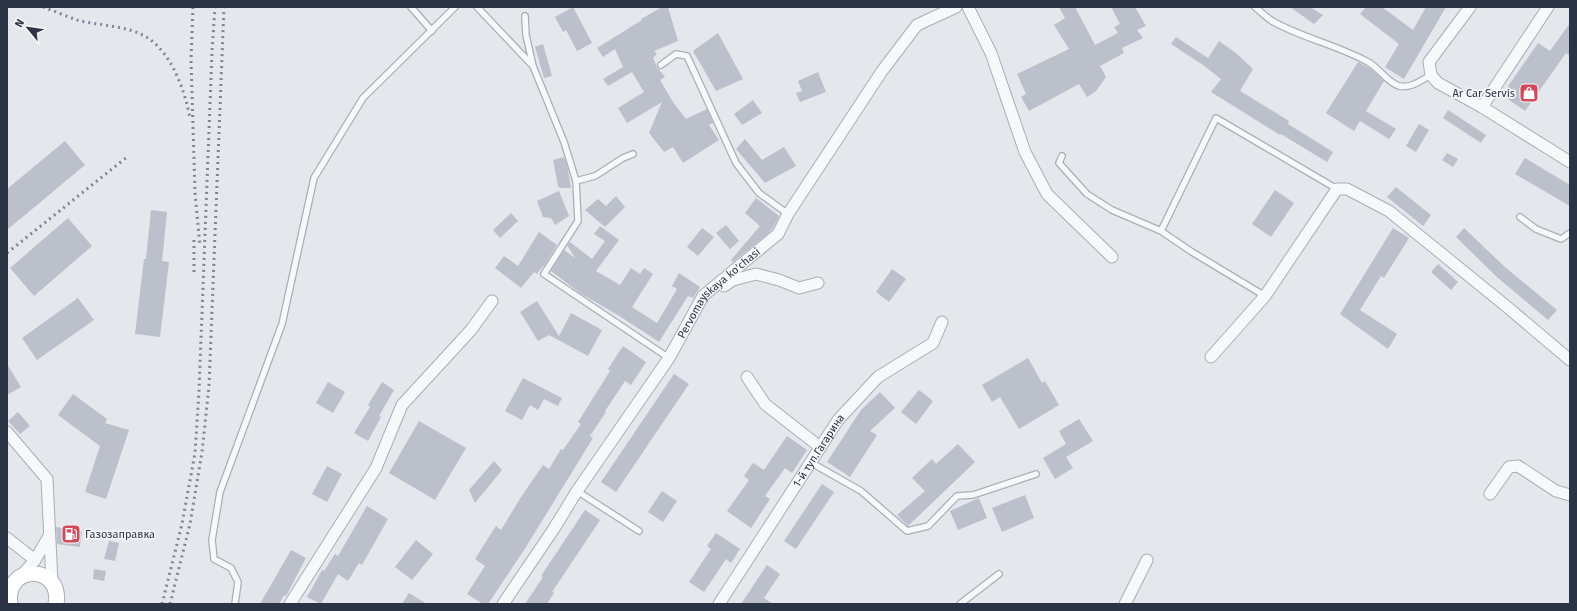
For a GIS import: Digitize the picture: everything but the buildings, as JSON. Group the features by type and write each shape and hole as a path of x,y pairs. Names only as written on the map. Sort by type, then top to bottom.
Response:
{"main road":[{"path":"9,598 13,584 21,576 32,573 44,576 55,593 67,604"}],"street":[{"name":"Pervomayskaya ko'chasi","path":"503,604 553,530 577,491 669,358 703,296 778,234 788,214 882,71 917,25 956,7"},
{"path":"968,7 991,53 1024,152 1047,194 1112,258"},
{"path":"1470,7 1428,62 1431,76 1438,83 1482,107 1570,162"},
{"path":"1482,107 1548,7"},
{"path":"1211,357 1265,296 1337,189 1348,189 1389,211 1570,360"},
{"path":"669,358 708,300 733,280 756,274 779,280 799,288 818,284"},
{"path":"290,604 376,468 402,405 471,330 492,301"},
{"name":"1-й туп.Гагарина","path":"719,604 838,420 878,377 933,343 942,322"},
{"path":"747,377 765,404 820,447"},
{"path":"7,432 47,479 49,535 55,593"},
{"path":"1490,494 1509,467 1518,466 1556,491 1570,495"},
{"path":"21,576 35,560 49,535"},
{"path":"7,538 35,560"},
{"path":"1125,604 1147,560"}],"lane":[{"path":"411,7 432,30"},
{"path":"235,604 238,582 231,568 214,559 212,540 220,492 282,324 314,178 363,98 455,7"},
{"path":"477,7 533,66"},
{"path":"1255,7 1271,20 1303,35 1344,49 1370,63 1393,83 1400,86 1408,86 1431,76"},
{"path":"525,16 526,36 533,66 564,142 576,182 578,221 544,274 669,358"},
{"path":"661,65 676,54 687,56 736,163 759,193 788,214"},
{"path":"1161,231 1216,118 1337,189"},
{"path":"576,182 595,176 623,158 633,154"},
{"path":"1062,156 1059,163 1086,194 1112,210 1161,231 1192,252 1265,296"},
{"path":"1520,217 1536,229 1561,239 1570,233"},
{"path":"810,462 861,492 908,531 928,526 957,496 973,495 1036,474"},
{"path":"577,491 639,531"},
{"path":"960,604 999,574"}],"railway":[{"path":"43,7 77,20 122,28 148,38 164,53 171,63 185,96 190,118"},
{"path":"193,7 191,59 195,193 200,246"},
{"path":"162,604 182,524 195,453 199,391 215,7"},
{"path":"170,604 190,524 202,452 209,386 224,7"},
{"path":"7,253 127,157"},
{"path":"194,237 194,272"}],"place":[{"name":"Ar Car Servis","path":"1529,93"},
{"name":"Газозаправка","path":"71,534"}]}
